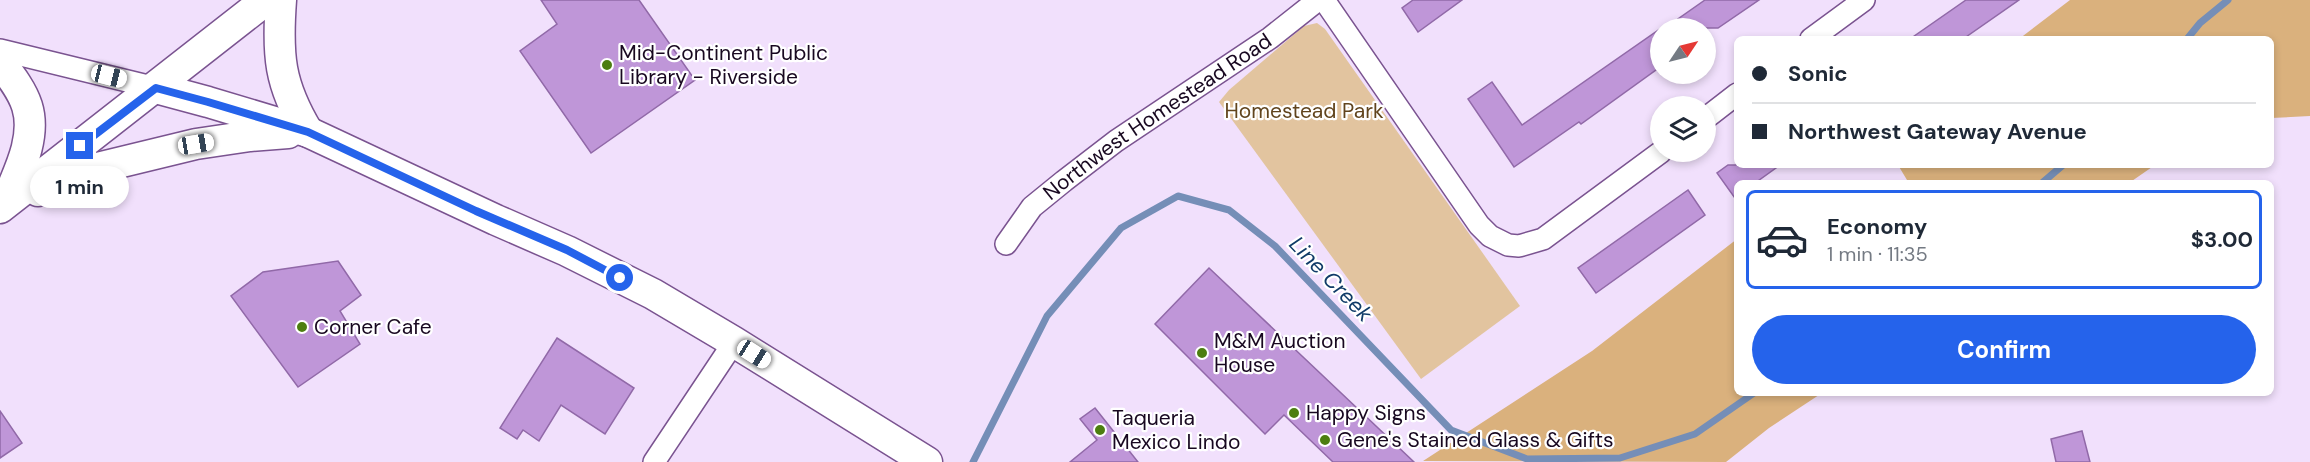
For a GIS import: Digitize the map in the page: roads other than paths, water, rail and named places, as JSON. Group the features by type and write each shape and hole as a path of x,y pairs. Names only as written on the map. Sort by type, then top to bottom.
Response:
{"main road":[{"path":"2,206 266,0"},
{"path":"281,0 278,43 282,75 292,105 308,132"},
{"path":"0,62 15,83 27,107 28,131 25,156 2,206"},
{"path":"156,88 308,132 476,211 567,250 653,294 927,462"},
{"path":"2,206 105,166 196,144 250,136 308,132"}],"street":[{"name":"Northwest Homestead Road","path":"1006,244 1032,207 1064,181 1116,141 1270,38 1318,0"},
{"path":"1324,0 1479,225 1490,236 1508,245 1519,246 1543,239 1650,160"},
{"path":"1815,36 1864,0"},
{"path":"0,50 156,88"},
{"path":"1716,110 1734,96"},
{"path":"654,462 734,342"}],"waterway":[{"name":"Line Creek","path":"2189,36 2200,23 2228,0"},
{"name":"Line Creek","path":"2046,180 2060,168"},
{"name":"Line Creek","path":"973,462 1047,316 1121,228 1178,196 1229,210 1275,246 1451,430 1527,459 1620,458 1695,434 1750,396"}],"place":[{"name":"Mid-Continent Public Library - Riverside","path":"607,65"},
{"name":"Corner Cafe","path":"302,327"},
{"name":"M&M Auction House","path":"1202,353"},
{"name":"Happy Signs","path":"1294,413"},
{"name":"Taqueria Mexico Lindo","path":"1100,430"},
{"name":"Gene's Stained Glass & Gifts","path":"1325,440"}],"park label":[{"name":"Homestead Park","path":"1304,111"}]}
